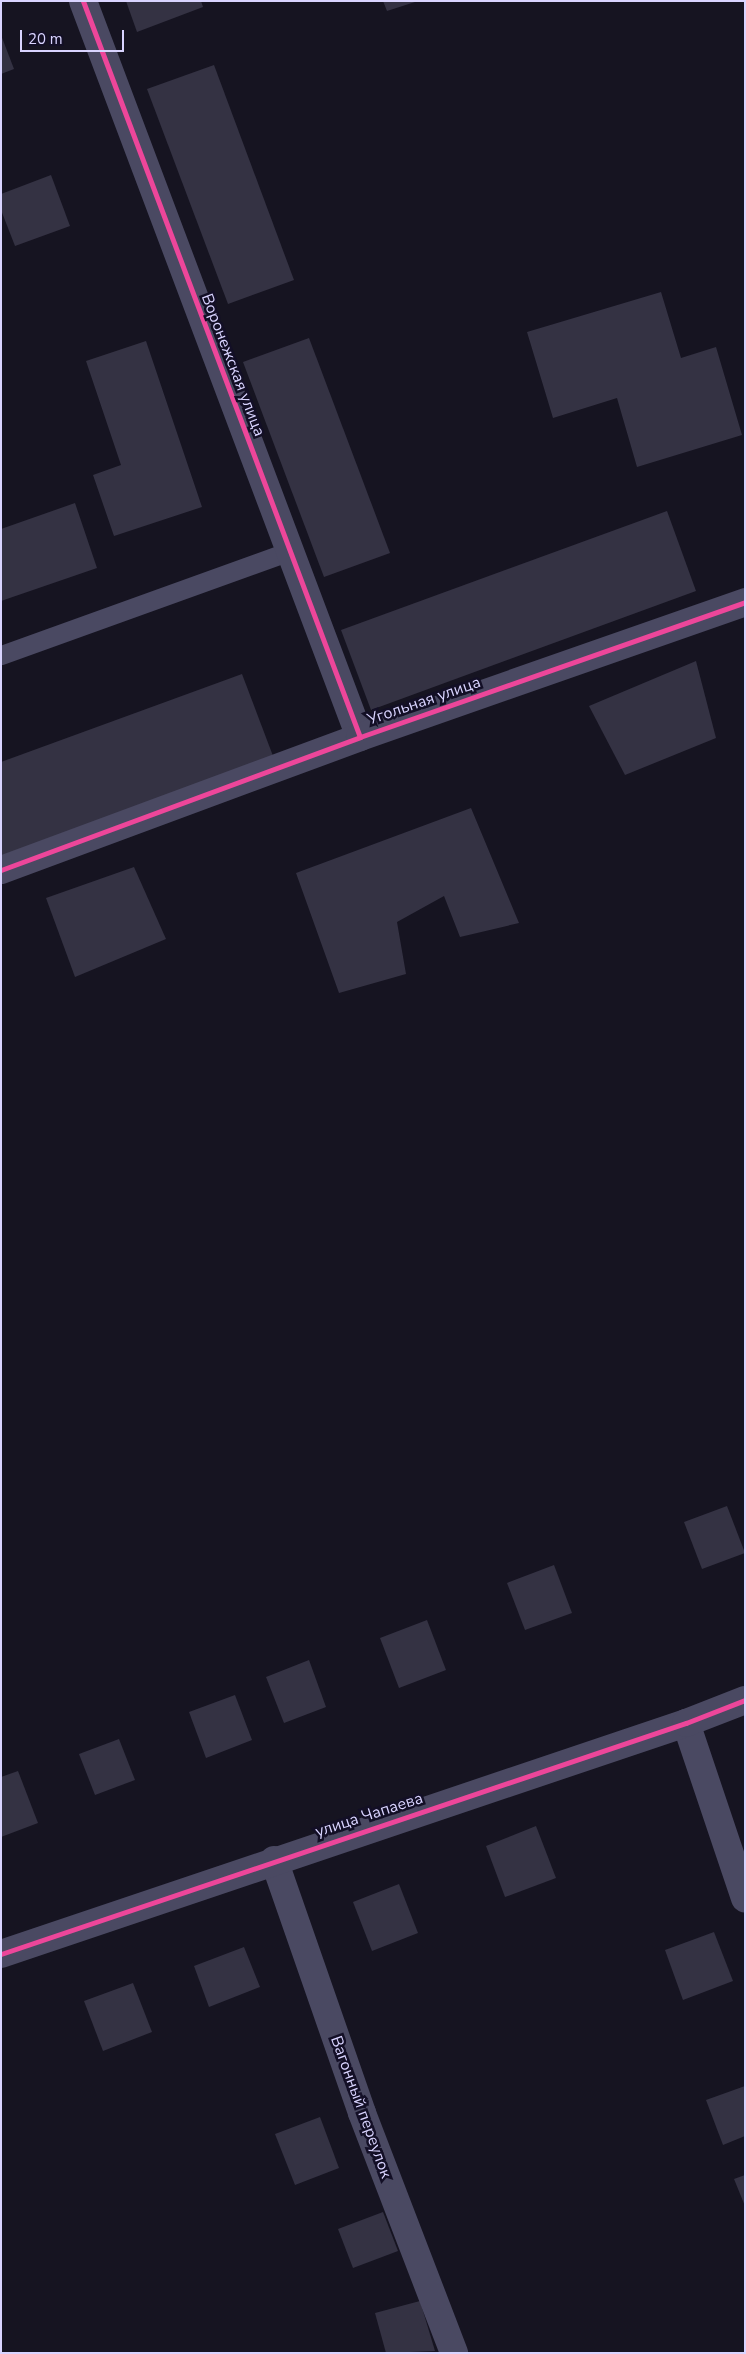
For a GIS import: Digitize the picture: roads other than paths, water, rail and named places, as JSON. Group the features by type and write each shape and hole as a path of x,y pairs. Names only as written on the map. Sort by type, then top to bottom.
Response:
{"street":[{"name":"Воронежская улица","path":"83,1 360,737"},
{"name":"Угольная улица","path":"1,870 360,737 745,602"},
{"name":"улица Чапаева","path":"1,1954 274,1860 686,1723 745,1700"},
{"path":"686,1723 745,1898"},
{"name":"Вагонный переулок","path":"274,1860 362,2113 454,2353"}],"lane":[{"path":"1,655 290,551"}]}
